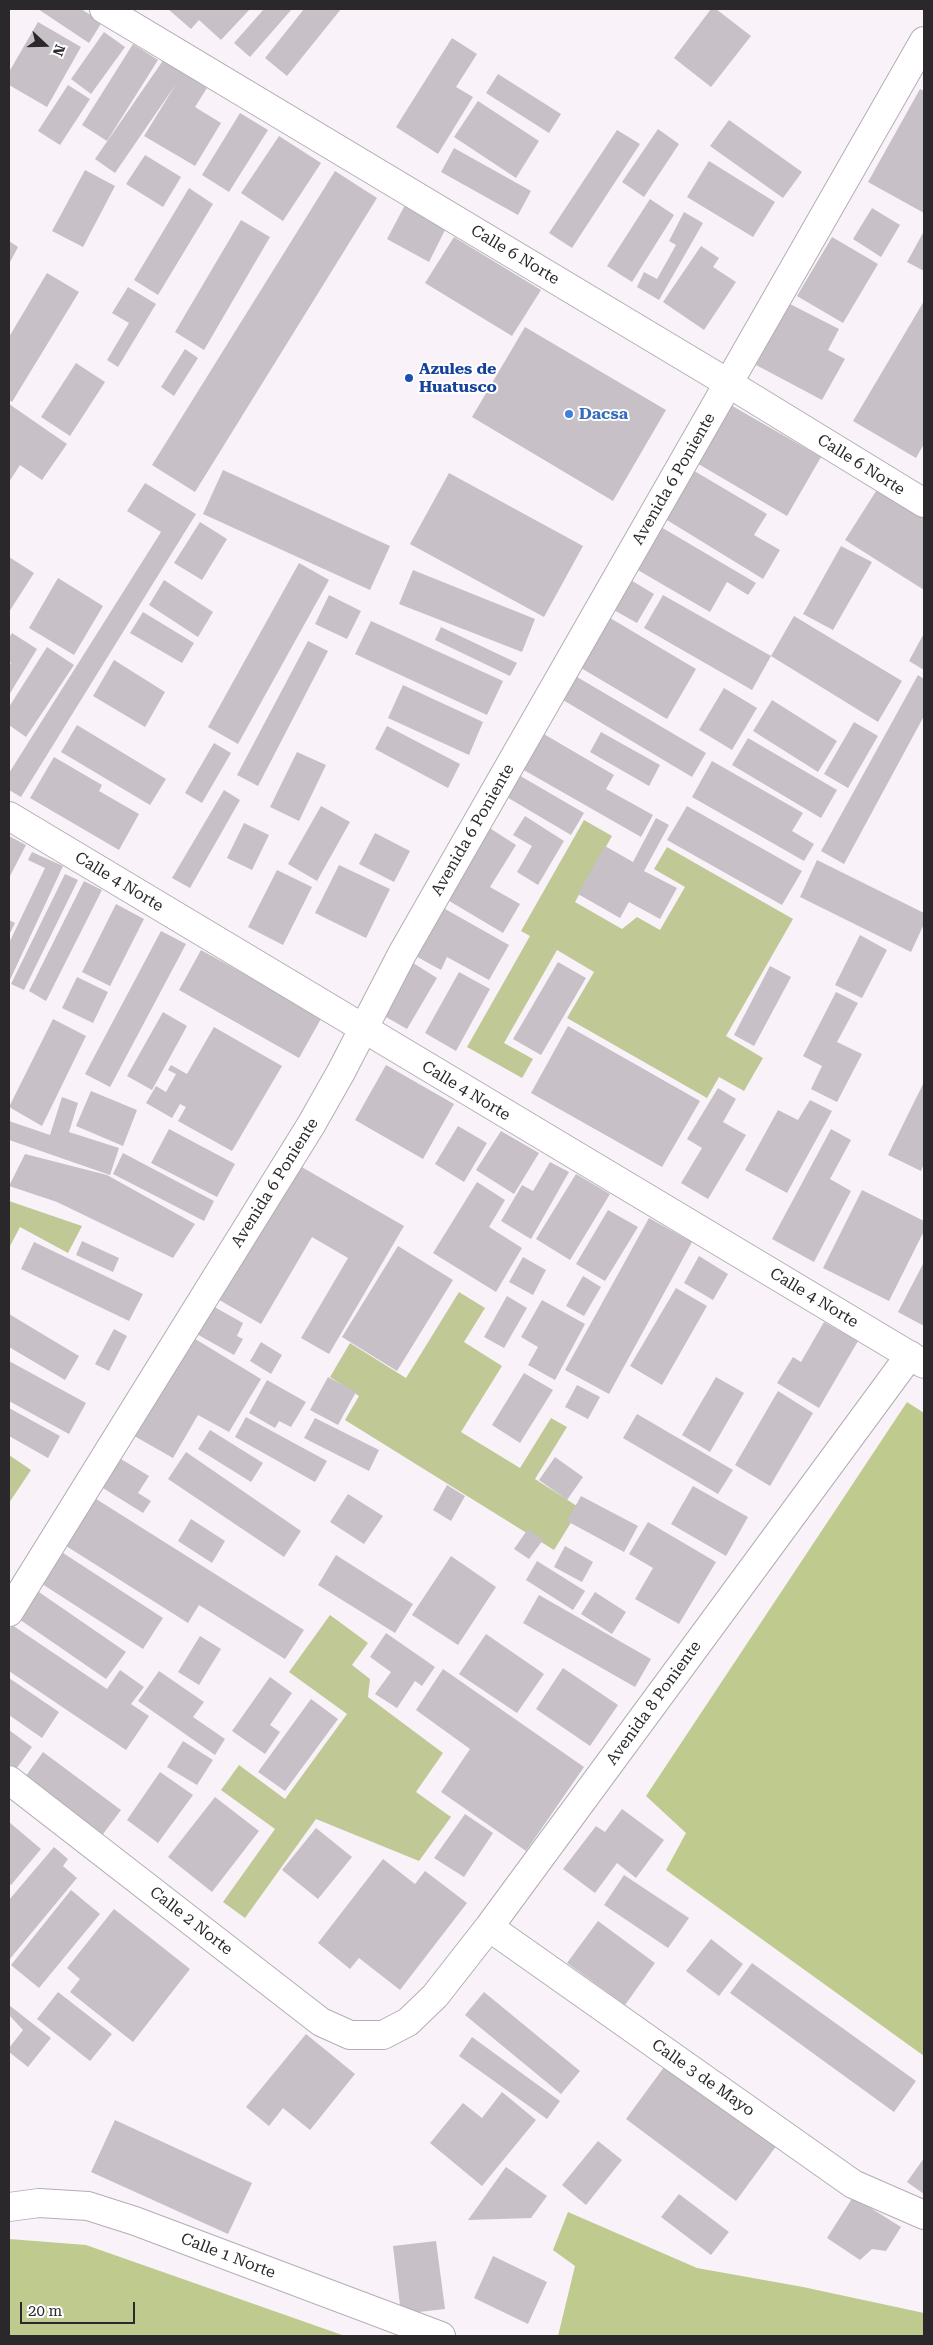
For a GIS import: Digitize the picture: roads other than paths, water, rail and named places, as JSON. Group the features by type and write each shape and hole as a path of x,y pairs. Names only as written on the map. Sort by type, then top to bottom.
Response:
{"street":[{"name":"Calle 6 Norte","path":"104,9 728,382 924,503"},
{"name":"Avenida 6 Poniente","path":"9,1612 311,1125 364,1030 402,954 924,41"},
{"name":"Calle 4 Norte","path":"9,816 917,1360"},
{"name":"Avenida 8 Poniente","path":"384,2035 408,2022 435,1996 917,1360"},
{"name":"Calle 2 Norte","path":"9,1780 321,2022 350,2035 384,2035"},
{"name":"Calle 3 de Mayo","path":"489,1927 853,2184 924,2216"},
{"name":"Calle 1 Norte","path":"9,2207 38,2203 88,2206 135,2221 441,2336"}],"place":[{"name":"Azules de Huatusco","path":"409,378"},
{"name":"Dacsa","path":"569,414"}]}
